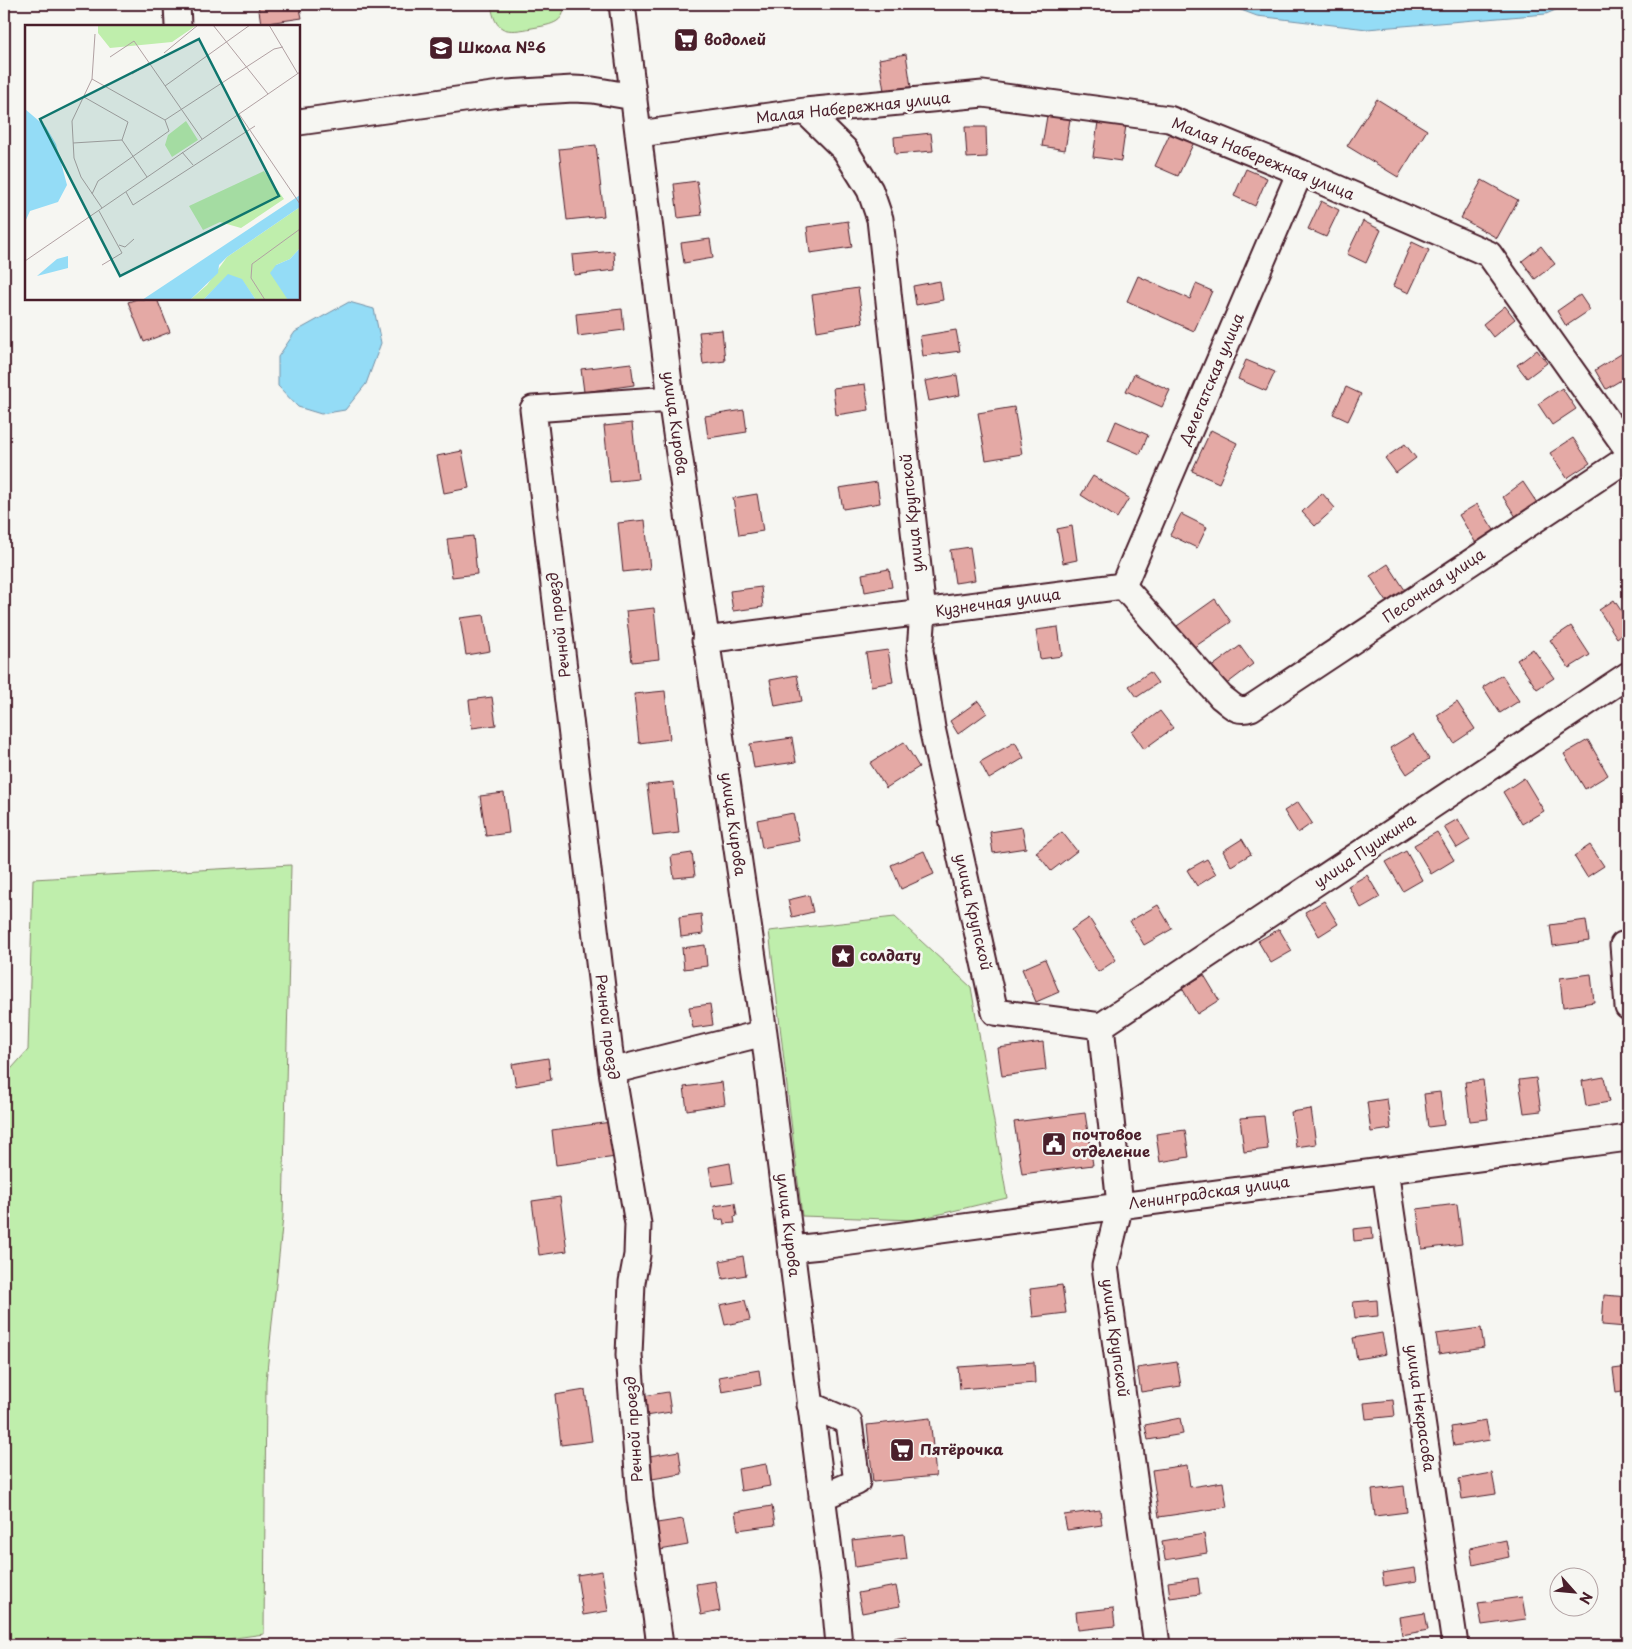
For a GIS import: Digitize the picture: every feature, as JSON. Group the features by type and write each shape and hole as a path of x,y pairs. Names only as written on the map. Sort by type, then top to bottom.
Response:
{"street":[{"path":"177,4 178,25"},
{"name":"улица Кирова","path":"622,4 671,399 764,1033 840,1645"},
{"path":"300,122 507,94 573,89 593,90 634,97"},
{"name":"Малая Набережная улица","path":"639,134 805,111 983,94 1169,119 1300,172 1489,254 1628,450"},
{"name":"улица Крупской","path":"805,111 845,150 870,190 880,219 923,613 920,650 932,728 995,1012 1101,1026 1120,1205 1105,1266 1157,1645"},
{"name":"Делегатская улица","path":"1124,586 1300,172"},
{"name":"Речной проезд","path":"660,1645 640,1498 629,1355 632,1282 638,1224 612,1071 533,409 671,399"},
{"name":"Песочная улица","path":"1124,586 1221,697 1238,710 1244,710 1251,708 1628,458"},
{"name":"Кузнечная улица","path":"705,640 1124,586"},
{"name":"улица Пушкина","path":"1101,1026 1628,675"},
{"path":"1623,944 1628,1007"},
{"path":"612,1071 764,1033"},
{"name":"Ленинградская улица","path":"791,1249 1628,1138"},
{"name":"улица Некрасова","path":"1385,1170 1455,1645"},
{"path":"810,1405 849,1422 857,1482 822,1497"}],"green space":[{"path":"491,4 564,4 564,11 559,20 550,24 523,30 509,30 503,29 495,21"},
{"path":"291,865 283,1217 266,1381 264,1634 184,1645 4,1645 4,1077 28,1050 33,879"},
{"path":"895,917 971,987 1007,1198 915,1220 802,1216 769,931"}],"water":[{"path":"1225,4 1570,4 1546,14 1367,29 1257,16"},
{"path":"349,302 374,309 381,343 366,384 345,410 321,414 298,407 278,386 278,357 295,332"}],"building":[{"path":"258,4 299,4 302,18 261,24"},
{"path":"906,54 911,87 884,91 879,59"},
{"path":"1377,99 1427,130 1398,177 1347,146"},
{"path":"1047,116 1070,119 1065,150 1042,146"},
{"path":"1098,122 1126,125 1121,161 1093,157"},
{"path":"965,127 986,127 987,157 967,158"},
{"path":"1172,129 1195,140 1178,176 1155,166"},
{"path":"931,133 933,151 895,154 894,137"},
{"path":"596,145 604,216 567,220 559,149"},
{"path":"1246,169 1267,178 1255,206 1234,196"},
{"path":"1482,180 1518,200 1497,238 1461,218"},
{"path":"697,181 702,215 678,218 674,184"},
{"path":"1321,201 1339,210 1326,237 1308,229"},
{"path":"848,221 852,247 810,253 807,227"},
{"path":"1363,221 1381,230 1366,263 1347,254"},
{"path":"710,239 713,258 684,263 681,243"},
{"path":"1412,242 1429,250 1409,293 1393,286"},
{"path":"1541,246 1555,264 1535,279 1522,261"},
{"path":"614,251 615,270 574,275 572,255"},
{"path":"1138,276 1190,299 1196,284 1212,291 1194,331 1127,301"},
{"path":"940,281 943,300 916,305 913,286"},
{"path":"858,288 863,323 817,331 812,295"},
{"path":"1580,295 1590,310 1566,326 1557,311"},
{"path":"134,300 157,300 170,332 144,342 128,302"},
{"path":"1505,306 1515,319 1493,337 1483,324"},
{"path":"622,309 624,330 578,336 576,314"},
{"path":"722,330 725,361 703,364 699,332"},
{"path":"956,330 960,351 923,356 920,336"},
{"path":"1537,350 1547,363 1527,378 1517,365"},
{"path":"1626,351 1628,354 1628,376 1606,389 1595,370"},
{"path":"1246,360 1275,372 1266,391 1238,379"},
{"path":"631,363 634,385 584,392 581,369"},
{"path":"1134,374 1170,390 1162,407 1126,391"},
{"path":"957,375 960,395 929,401 925,381"},
{"path":"865,384 869,410 836,415 833,388"},
{"path":"1346,387 1361,394 1348,421 1333,414"},
{"path":"1562,388 1576,409 1552,425 1538,404"},
{"path":"1014,407 1022,454 986,460 978,413"},
{"path":"744,410 747,432 708,438 705,416"},
{"path":"1116,421 1148,435 1140,454 1108,440"},
{"path":"632,423 638,479 610,482 604,426"},
{"path":"1211,430 1237,443 1219,483 1192,471"},
{"path":"1573,438 1590,463 1567,478 1550,453"},
{"path":"1405,444 1416,458 1396,473 1385,458"},
{"path":"462,451 469,488 444,493 437,456"},
{"path":"1093,476 1129,498 1117,518 1081,495"},
{"path":"877,482 880,503 843,509 839,488"},
{"path":"1523,482 1539,506 1518,520 1503,497"},
{"path":"1322,493 1335,508 1315,526 1302,512"},
{"path":"757,494 763,531 739,535 733,498"},
{"path":"1477,504 1496,533 1477,545 1459,515"},
{"path":"1181,514 1207,527 1197,548 1170,535"},
{"path":"645,520 650,569 623,572 618,523"},
{"path":"1072,526 1077,560 1063,563 1057,529"},
{"path":"473,536 477,574 452,577 447,539"},
{"path":"970,547 975,580 955,583 950,550"},
{"path":"1388,564 1405,590 1387,602 1370,576"},
{"path":"889,569 892,587 865,592 862,574"},
{"path":"761,587 763,607 733,611 730,591"},
{"path":"1215,599 1231,622 1193,648 1177,626"},
{"path":"1614,600 1628,621 1628,630 1617,638 1599,610"},
{"path":"654,608 659,659 632,662 626,611"},
{"path":"484,615 490,651 466,655 460,618"},
{"path":"1571,626 1590,655 1569,668 1550,640"},
{"path":"1058,627 1062,656 1040,659 1036,630"},
{"path":"1240,646 1253,664 1224,686 1210,668"},
{"path":"1533,649 1554,678 1537,689 1517,660"},
{"path":"888,650 893,682 871,686 866,653"},
{"path":"1150,672 1158,683 1137,697 1129,686"},
{"path":"797,675 802,701 775,706 770,680"},
{"path":"1502,675 1519,701 1500,713 1483,687"},
{"path":"665,691 670,739 639,743 634,694"},
{"path":"492,697 496,725 472,728 469,700"},
{"path":"978,701 987,713 958,734 950,721"},
{"path":"1457,702 1475,729 1454,743 1437,715"},
{"path":"1160,711 1173,728 1144,749 1132,732"},
{"path":"1413,734 1429,759 1407,774 1390,748"},
{"path":"792,738 796,762 754,768 750,744"},
{"path":"1588,740 1608,775 1585,789 1564,754"},
{"path":"904,742 919,767 886,788 870,763"},
{"path":"1015,742 1024,758 989,779 980,762"},
{"path":"1524,778 1544,811 1522,824 1503,792"},
{"path":"673,782 679,833 653,836 647,785"},
{"path":"504,793 509,833 486,836 480,796"},
{"path":"1298,802 1312,823 1298,833 1284,811"},
{"path":"793,813 799,841 762,848 757,820"},
{"path":"1458,819 1470,840 1457,848 1444,827"},
{"path":"1022,827 1026,848 993,853 990,832"},
{"path":"1062,832 1077,851 1051,871 1036,852"},
{"path":"1437,832 1454,860 1431,874 1414,845"},
{"path":"1242,839 1251,854 1231,866 1223,851"},
{"path":"1590,845 1604,866 1587,877 1574,856"},
{"path":"924,851 934,874 901,889 891,865"},
{"path":"1406,851 1422,880 1403,891 1386,862"},
{"path":"692,853 695,876 674,878 671,856"},
{"path":"1207,859 1216,874 1197,886 1187,870"},
{"path":"1367,875 1380,897 1361,908 1348,886"},
{"path":"809,895 813,912 792,917 788,900"},
{"path":"1324,901 1338,924 1319,936 1305,912"},
{"path":"1158,905 1172,929 1144,945 1130,921"},
{"path":"701,914 703,934 681,937 679,917"},
{"path":"1089,918 1116,960 1098,972 1071,930"},
{"path":"1586,920 1589,941 1553,946 1550,925"},
{"path":"1279,929 1292,951 1271,963 1258,941"},
{"path":"705,945 707,966 684,969 682,948"},
{"path":"1045,959 1059,992 1036,1002 1022,969"},
{"path":"1591,974 1594,1002 1563,1007 1560,978"},
{"path":"1204,975 1219,1000 1197,1014 1182,988"},
{"path":"710,1004 713,1025 693,1028 689,1007"},
{"path":"1043,1042 1046,1070 1002,1076 998,1048"},
{"path":"548,1058 551,1080 516,1086 512,1064"},
{"path":"1604,1077 1609,1102 1586,1106 1582,1081"},
{"path":"1536,1078 1541,1111 1524,1113 1519,1080"},
{"path":"1483,1080 1488,1119 1470,1121 1465,1082"},
{"path":"722,1082 725,1104 687,1110 684,1087"},
{"path":"1440,1092 1444,1125 1428,1127 1424,1094"},
{"path":"1387,1099 1391,1129 1371,1132 1367,1102"},
{"path":"1311,1109 1316,1144 1296,1147 1291,1112"},
{"path":"1085,1113 1093,1165 1022,1174 1014,1122"},
{"path":"1264,1116 1268,1149 1244,1152 1240,1118"},
{"path":"611,1122 616,1157 556,1165 552,1130"},
{"path":"1185,1130 1189,1157 1160,1162 1156,1134"},
{"path":"730,1163 733,1183 712,1186 709,1167"},
{"path":"560,1197 567,1251 539,1255 532,1201"},
{"path":"735,1203 737,1216 734,1217 735,1223 724,1224 723,1219 716,1220 714,1206"},
{"path":"1457,1204 1462,1244 1422,1249 1417,1209"},
{"path":"1372,1227 1373,1239 1354,1241 1353,1229"},
{"path":"743,1256 746,1275 723,1279 720,1261"},
{"path":"1062,1285 1066,1313 1033,1317 1030,1289"},
{"path":"1604,1295 1628,1297 1626,1327 1602,1325"},
{"path":"745,1300 750,1320 725,1325 720,1305"},
{"path":"1377,1300 1378,1316 1355,1318 1353,1302"},
{"path":"1481,1328 1484,1347 1439,1354 1436,1334"},
{"path":"1382,1333 1386,1354 1357,1359 1353,1338"},
{"path":"1034,1362 1035,1383 960,1389 958,1367"},
{"path":"1177,1362 1181,1386 1141,1392 1137,1368"},
{"path":"1628,1367 1628,1390 1616,1392 1613,1369"},
{"path":"759,1370 761,1385 722,1392 719,1377"},
{"path":"585,1390 592,1441 561,1445 555,1395"},
{"path":"668,1392 671,1412 645,1416 643,1396"},
{"path":"1393,1400 1395,1416 1366,1419 1364,1403"},
{"name":"Пятёрочка","path":"930,1418 936,1476 873,1482 867,1425"},
{"path":"1180,1418 1183,1434 1148,1440 1145,1425"},
{"path":"1486,1421 1490,1440 1454,1446 1451,1427"},
{"path":"679,1451 682,1474 652,1479 649,1456"},
{"path":"766,1464 770,1486 741,1491 738,1469"},
{"path":"1187,1465 1190,1487 1223,1482 1227,1507 1159,1517 1152,1470"},
{"path":"1492,1473 1496,1494 1462,1499 1459,1479"},
{"path":"1404,1486 1407,1512 1375,1516 1372,1490"},
{"path":"772,1506 775,1525 738,1530 735,1512"},
{"path":"1100,1510 1102,1525 1067,1530 1064,1515"},
{"path":"683,1519 688,1545 660,1550 657,1523"},
{"path":"904,1534 907,1559 855,1567 852,1540"},
{"path":"1204,1534 1207,1553 1165,1560 1162,1541"},
{"path":"1506,1540 1509,1557 1473,1565 1470,1548"},
{"path":"1415,1568 1417,1581 1384,1586 1382,1573"},
{"path":"602,1571 608,1611 583,1615 577,1575"},
{"path":"1198,1578 1200,1594 1170,1598 1168,1582"},
{"path":"715,1581 720,1611 701,1615 696,1584"},
{"path":"896,1586 900,1606 862,1613 858,1593"},
{"path":"1522,1597 1526,1619 1482,1625 1478,1603"},
{"path":"1113,1608 1115,1626 1078,1630 1076,1612"},
{"path":"1425,1613 1428,1630 1402,1635 1399,1617"},
{"path":"906,1636 907,1645 866,1645 865,1642"}],"place":[{"name":"водолей","path":"686,40"},
{"name":"Школа №6","path":"441,48"},
{"name":"солдату","path":"843,956"},
{"name":"почтовое отделение","path":"1054,1144"},
{"name":"Пятёрочка","path":"902,1450"}]}
